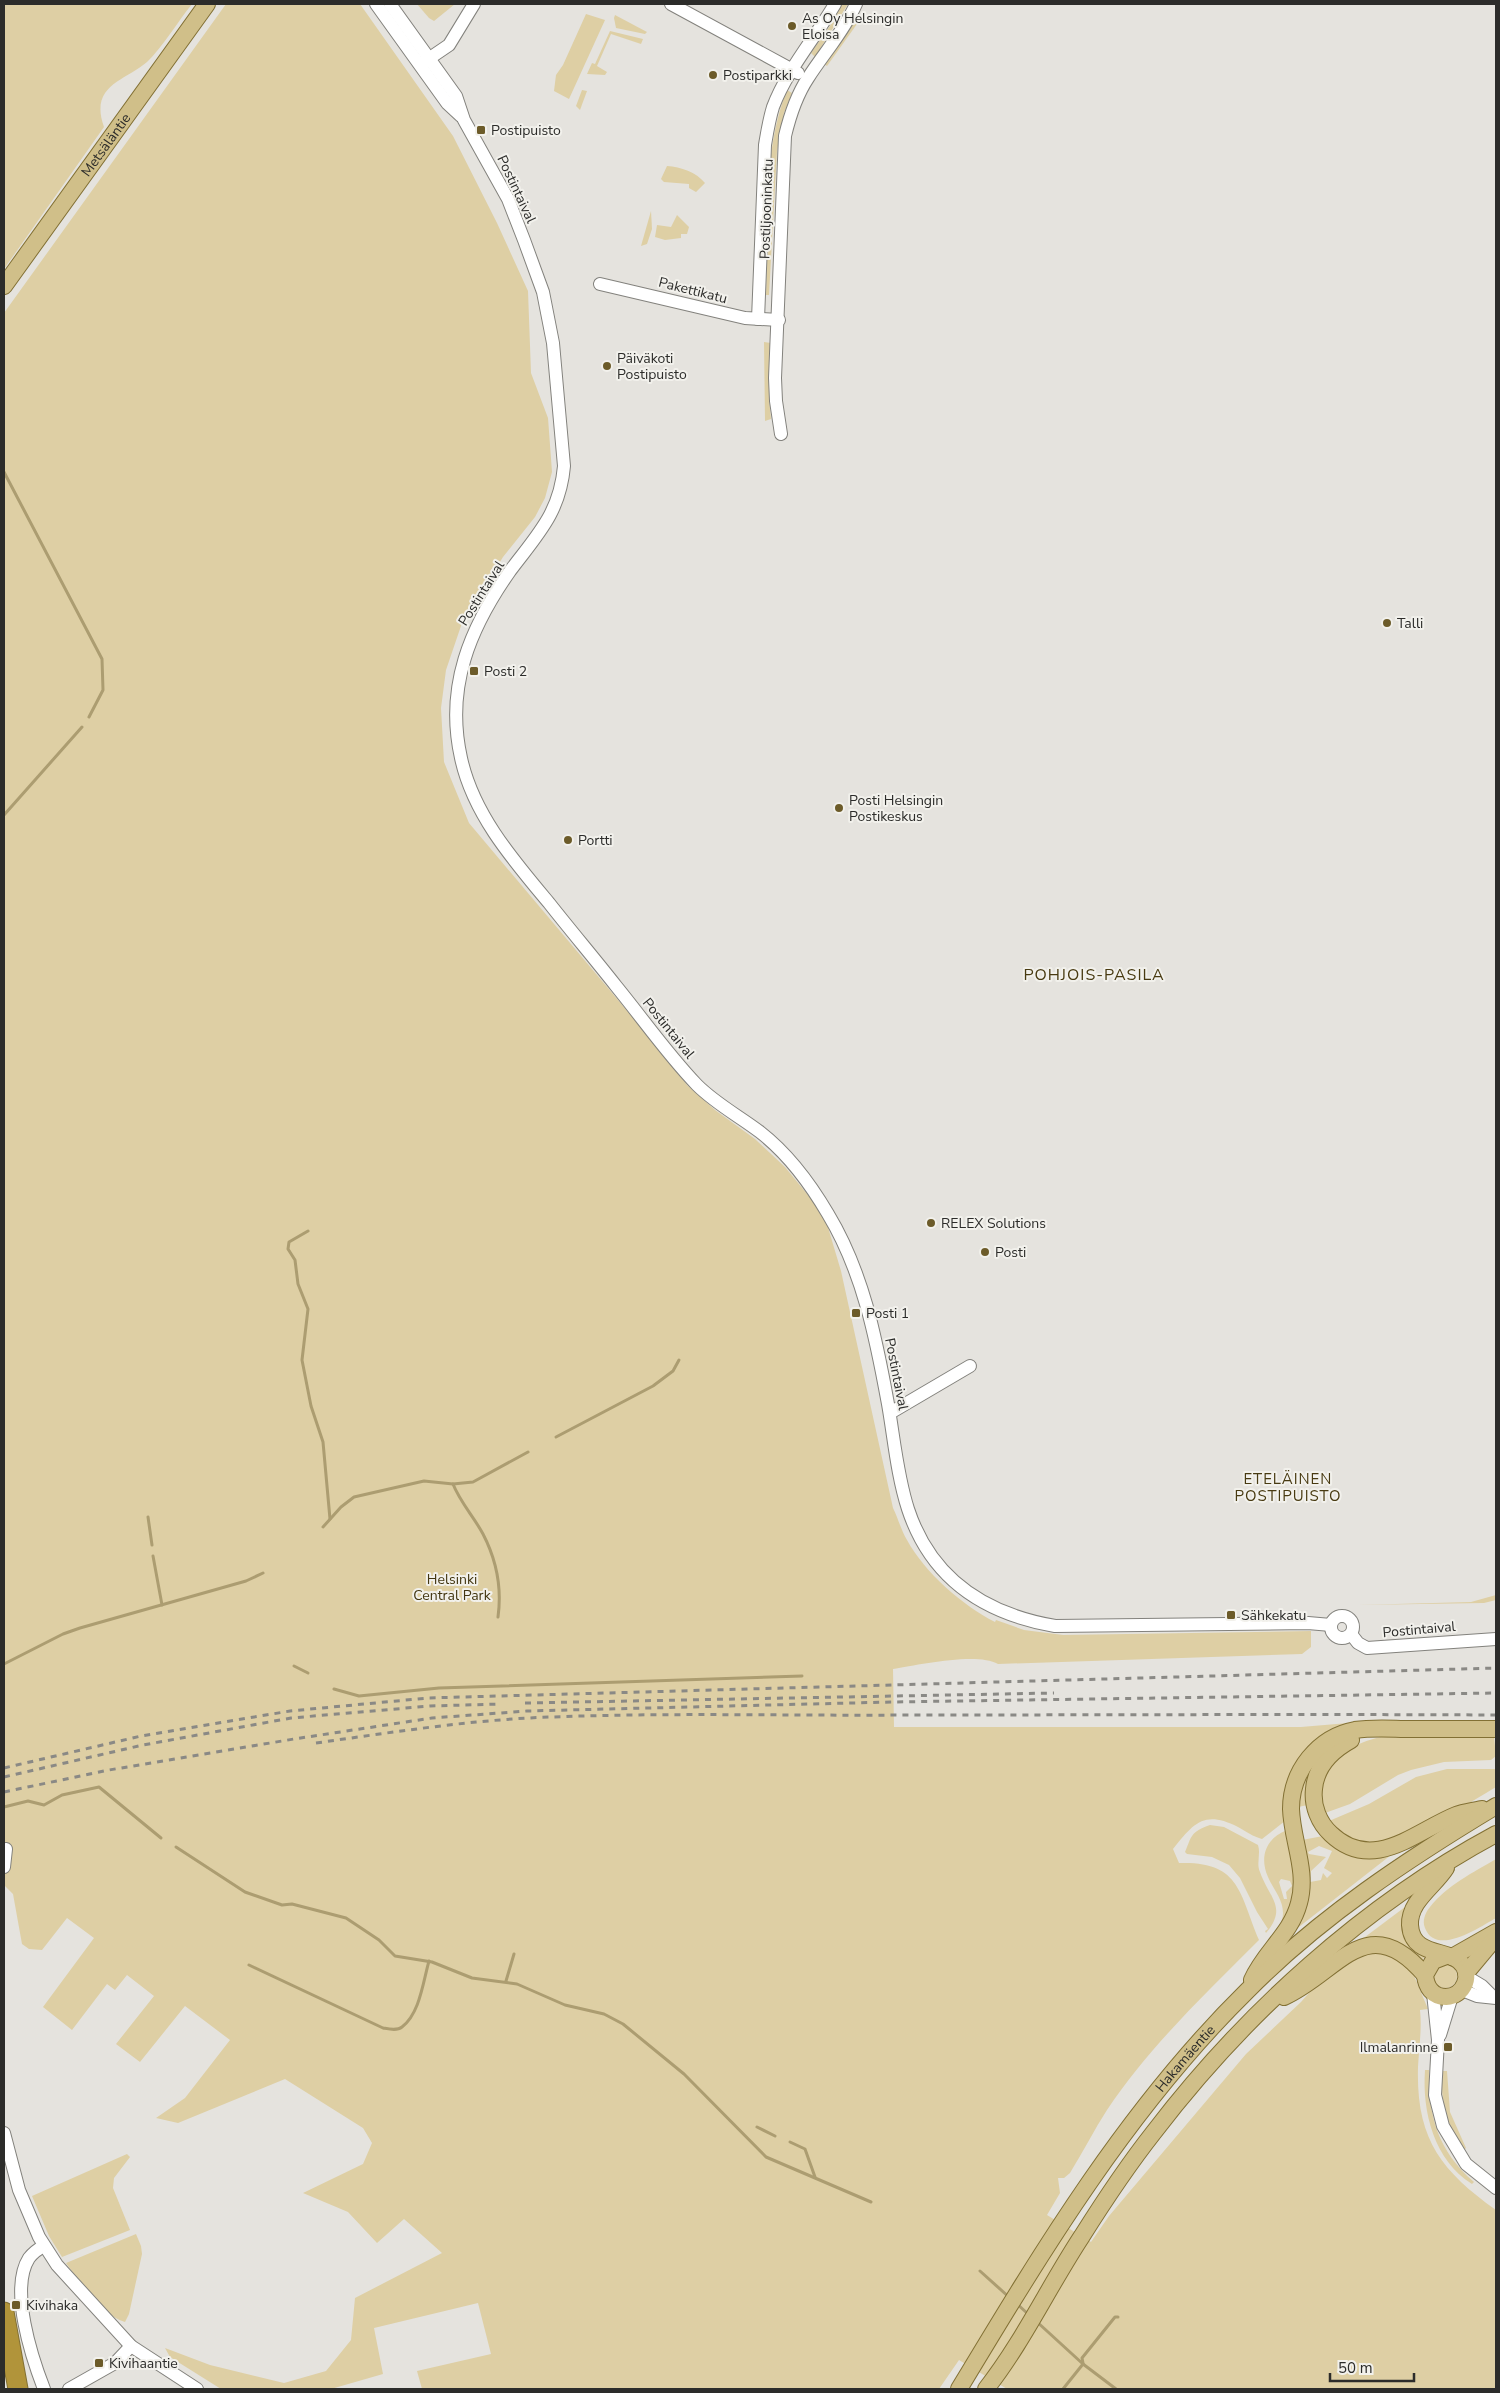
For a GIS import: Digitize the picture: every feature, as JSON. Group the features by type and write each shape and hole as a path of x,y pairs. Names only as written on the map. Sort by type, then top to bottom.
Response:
{"highway":[{"path":"4,2312 18,2389"}],"main road":[{"name":"Metsäläntie","path":"4,286 206,4"},
{"path":"1396,1729 1369,1734 1351,1740 1330,1754 1316,1776 1313,1791 1315,1806 1321,1822 1328,1831 1348,1846 1364,1850 1382,1849 1412,1839 1457,1814 1496,1806"},
{"path":"1248,1989 1256,1970 1288,1930 1299,1904 1302,1872 1292,1812 1293,1791 1298,1775 1307,1760 1318,1748 1342,1734 1355,1730 1496,1729"},
{"name":"Hakamäentie","path":"959,2389 1061,2224 1136,2115 1175,2068 1248,1989 1336,1914 1388,1874 1432,1844 1496,1806"},
{"name":"Hakamäentie","path":"990,2386 1081,2236 1153,2132 1238,2034 1355,1928 1451,1860 1496,1834"},
{"path":"1451,1860 1437,1882 1417,1902 1410,1919 1413,1936 1418,1943 1433,1953 1449,1957 1464,1966 1462,1984"},
{"path":"1496,1932 1449,1957 1433,1961 1425,1974 1426,1983 1433,1993 1443,1997 1462,1984 1496,1937"},
{"path":"1271,2003 1303,1988 1339,1958 1363,1947 1380,1945 1398,1950 1406,1955 1425,1974"}],"street":[{"name":"Postintaival","path":"376,4 426,62 442,75 456,96 464,120 508,199 543,292 553,343 564,466 562,486 551,517 489,603 468,645 460,672 456,710 457,735 465,774 486,820 506,848 697,1085 712,1099 761,1133 775,1146 794,1166 827,1213 847,1249 864,1292 909,1510 930,1554 942,1569 962,1588 1003,1613 1020,1619 1055,1626 1308,1623 1331,1625"},
{"name":"Postintaival","path":"390,4 426,62 447,103 464,120"},
{"path":"426,62 449,44 474,4"},
{"path":"671,4 808,78"},
{"name":"Postiljooninkatu","path":"758,319 765,145 773,108 792,70 835,4"},
{"name":"Postiljooninkatu","path":"781,434 775,378 779,320 785,136 789,118 808,78 843,28 856,4"},
{"name":"Pakettikatu","path":"600,284 737,316 779,320"},
{"path":"890,1413 970,1366"},
{"name":"Postintaival","path":"1347,1616 1353,1624 1350,1634 1340,1638 1333,1633 1331,1625 1335,1618 1347,1616"},
{"name":"Postintaival","path":"1350,1634 1358,1643 1367,1648 1496,1639"},
{"path":"4,1867 6,1849"},
{"path":"1438,2040 1462,1984 1477,1996 1495,1998"},
{"path":"1433,1993 1438,2040 1435,2094 1443,2126 1466,2164 1496,2188"},
{"path":"4,2133 19,2190 44,2246 62,2272 132,2346 197,2389"},
{"path":"44,2246 30,2257 27,2262 22,2275 21,2292 30,2346 44,2389"},
{"path":"69,2389 115,2363 132,2346"}],"green space":[{"path":"4,4 192,4 153,56 105,93 101,102 104,127 4,269"},
{"name":"Helsinki Central Park","path":"226,4 360,4 453,136 497,223 528,291 531,373 548,418 552,472 545,498 535,517 503,557 462,623 446,670 441,708 444,762 469,823 661,1051 687,1085 715,1110 755,1139 785,1167 812,1200 827,1224 841,1271 893,1508 905,1536 915,1552 945,1587 970,1607 995,1622 996,1620 1024,1630 1063,1635 1311,1631 1311,1647 1302,1654 998,1664 976,1659 962,1659 893,1669 894,1727 1301,1727 1360,1722 1325,1734 1285,1821 1262,1839 1226,1822 1208,1820 1194,1826 1173,1849 1179,1863 1214,1867 1226,1874 1241,1894 1259,1940 1179,2021 1123,2087 1102,2118 1070,2173 1064,2178 1058,2178 1060,2193 1047,2215 1091,2242 1109,2216 1246,2054 1301,2002 1316,1985 1361,1953 1389,1953 1412,1971 1428,2009 1420,2010 1421,2031 1418,2067 1418,2092 1421,2114 1427,2133 1435,2150 1446,2166 1460,2181 1496,2210 1496,2389 1007,2389 959,2360 939,2389 422,2389 417,2371 491,2354 478,2303 374,2328 383,2374 331,2389 221,2389 170,2357 165,2348 210,2365 284,2383 326,2371 351,2340 355,2298 442,2253 404,2219 377,2243 348,2212 303,2193 363,2164 372,2143 363,2128 285,2079 178,2123 156,2118 185,2098 230,2040 185,2006 140,2062 116,2044 154,1996 127,1975 115,1990 107,1984 72,2030 43,2007 94,1938 67,1918 42,1950 29,1949 22,1944 13,1894 4,1885 4,313"},
{"path":"417,4 455,4 434,21"},
{"path":"842,4 848,4 815,57 811,53 834,20"},
{"path":"586,14 605,20 569,99 554,91 556,75 563,65"},
{"path":"615,15 647,32 645,34 616,28"},
{"path":"854,21 857,24 827,66 824,64"},
{"path":"610,31 643,39 641,44 611,34 597,66 607,72 605,75 587,74 592,63 595,64"},
{"path":"582,90 587,91 580,110 576,106"},
{"path":"787,90 792,93 784,113 777,151 769,295 766,295 770,165 773,139"},
{"path":"667,166 688,171 705,183 696,192 689,188 689,184 664,182 661,179"},
{"path":"651,211 652,229 647,244 641,246"},
{"path":"677,215 689,227 687,234 681,234 681,238 665,240 655,237 657,225 671,227"},
{"path":"764,342 771,343 769,397 771,419 765,421"},
{"path":"1496,1595 1496,1600 1484,1603 1358,1605 1471,1602"},
{"path":"1386,1736 1494,1736 1496,1756 1491,1760 1444,1762 1411,1770 1398,1775 1350,1804 1325,1813 1319,1789 1327,1768 1344,1752 1364,1742"},
{"path":"1317,1756 1308,1805 1298,1807 1305,1775"},
{"path":"1447,1769 1496,1769 1496,1787 1422,1828 1401,1837 1380,1842 1361,1843 1345,1838 1329,1821 1369,1804 1416,1777"},
{"path":"1210,1825 1224,1827 1258,1845 1259,1869 1275,1902 1276,1909 1276,1916 1266,1933 1265,1931 1268,1929 1240,1878 1229,1865 1212,1857 1187,1854 1185,1852 1195,1832"},
{"path":"1287,1830 1295,1867 1293,1904 1271,1943 1269,1939 1280,1924 1283,1917 1283,1908 1265,1870 1264,1862 1269,1843 1280,1833","holes":["1281,1879 1290,1881 1292,1886 1286,1892 1287,1899 1284,1899 1279,1882"]},
{"path":"1323,1836 1391,1855 1295,1930 1302,1840","holes":["1319,1846 1332,1851 1324,1868 1332,1873 1327,1878 1323,1873 1321,1880 1310,1882 1311,1871 1326,1857 1309,1854 1308,1852"]},
{"path":"1496,1859 1496,1918 1459,1937 1438,1940 1431,1936 1424,1923 1425,1914 1430,1907 1452,1886"},
{"path":"1405,1907 1425,1956 1422,1961 1361,1940"},
{"path":"1445,1964 1453,1968 1457,1976 1453,1984 1445,1988 1437,1984 1433,1976 1437,1968"},
{"path":"1425,2070 1429,2070 1433,2117 1438,2132 1452,2158 1474,2182 1472,2184 1448,2162 1433,2134 1426,2102"},
{"path":"1442,2071 1447,2071 1450,2112 1466,2148 1463,2151 1453,2132 1446,2112 1442,2092"},
{"path":"127,2154 130,2157 114,2178 113,2188 130,2230 62,2257 49,2236 32,2196"},
{"path":"136,2234 142,2254 129,2314 125,2322 108,2313 100,2305 66,2263"}],"waterway":[{"path":"4,472 102,659 103,690 89,717"},
{"path":"4,815 82,727"},
{"path":"308,1231 289,1242 288,1249 295,1260 298,1284 308,1309 302,1360 311,1406 323,1442 330,1519"},
{"path":"556,1437 653,1386 673,1371 679,1360"},
{"path":"323,1527 341,1507 354,1497 424,1481 453,1484 473,1482 528,1452"},
{"path":"453,1484 459,1497 483,1534 492,1554 499,1585 498,1617"},
{"path":"148,1517 152,1545"},
{"path":"153,1556 162,1605"},
{"path":"4,1664 63,1634 80,1628 246,1581 263,1573"},
{"path":"294,1666 308,1673"},
{"path":"334,1689 359,1696 439,1688 802,1676"},
{"path":"4,1807 28,1801 44,1805 62,1795 99,1787 161,1838"},
{"path":"176,1847 245,1892 282,1905 292,1904 346,1918 379,1940 395,1956 432,1962 472,1978 517,1984 565,2005 604,2014 623,2024 684,2074 766,2157 871,2202"},
{"path":"506,1981 514,1954"},
{"path":"249,1965 383,2028 395,2029 402,2027 413,2014 420,1997 429,1961"},
{"path":"757,2127 775,2136"},
{"path":"790,2142 805,2149 815,2177"},
{"path":"980,2271 1010,2298"},
{"path":"1016,2303 1027,2313"},
{"path":"1083,2363 1082,2358 1115,2317 1118,2317"},
{"path":"1036,2321 1083,2364"},
{"path":"1063,2389 1083,2364 1116,2389"}],"railway":[{"path":"4,1768 141,1736 290,1711 428,1698 1496,1668"},
{"path":"525,1703 1054,1693"},
{"path":"4,1792 109,1770 294,1739 432,1718 527,1711 891,1702 1496,1693"},
{"path":"4,1777 143,1745 291,1718 430,1706 500,1704"},
{"path":"316,1743 475,1722 576,1716 1496,1715"}],"place":[{"name":"As Oy Helsingin Eloisa","path":"792,26"},
{"name":"Postiparkki","path":"713,75"},
{"name":"Postipuisto","path":"481,130"},
{"name":"Päiväkoti Postipuisto","path":"607,366"},
{"name":"Talli","path":"1387,623"},
{"name":"Posti 2","path":"474,671"},
{"name":"Posti Helsingin Postikeskus","path":"839,808"},
{"name":"Portti","path":"568,840"},
{"name":"RELEX Solutions","path":"931,1223"},
{"name":"Posti","path":"985,1252"},
{"name":"Posti 1","path":"856,1313"},
{"name":"Sähkekatu","path":"1231,1615"},
{"name":"Ilmalanrinne","path":"1448,2047"},
{"name":"Kivihaka","path":"16,2305"},
{"name":"Kivihaantie","path":"99,2363"}],"district":[{"name":"POHJOIS-PASILA","path":"1094,974"},
{"name":"ETELÄINEN POSTIPUISTO","path":"1288,1488"}]}
